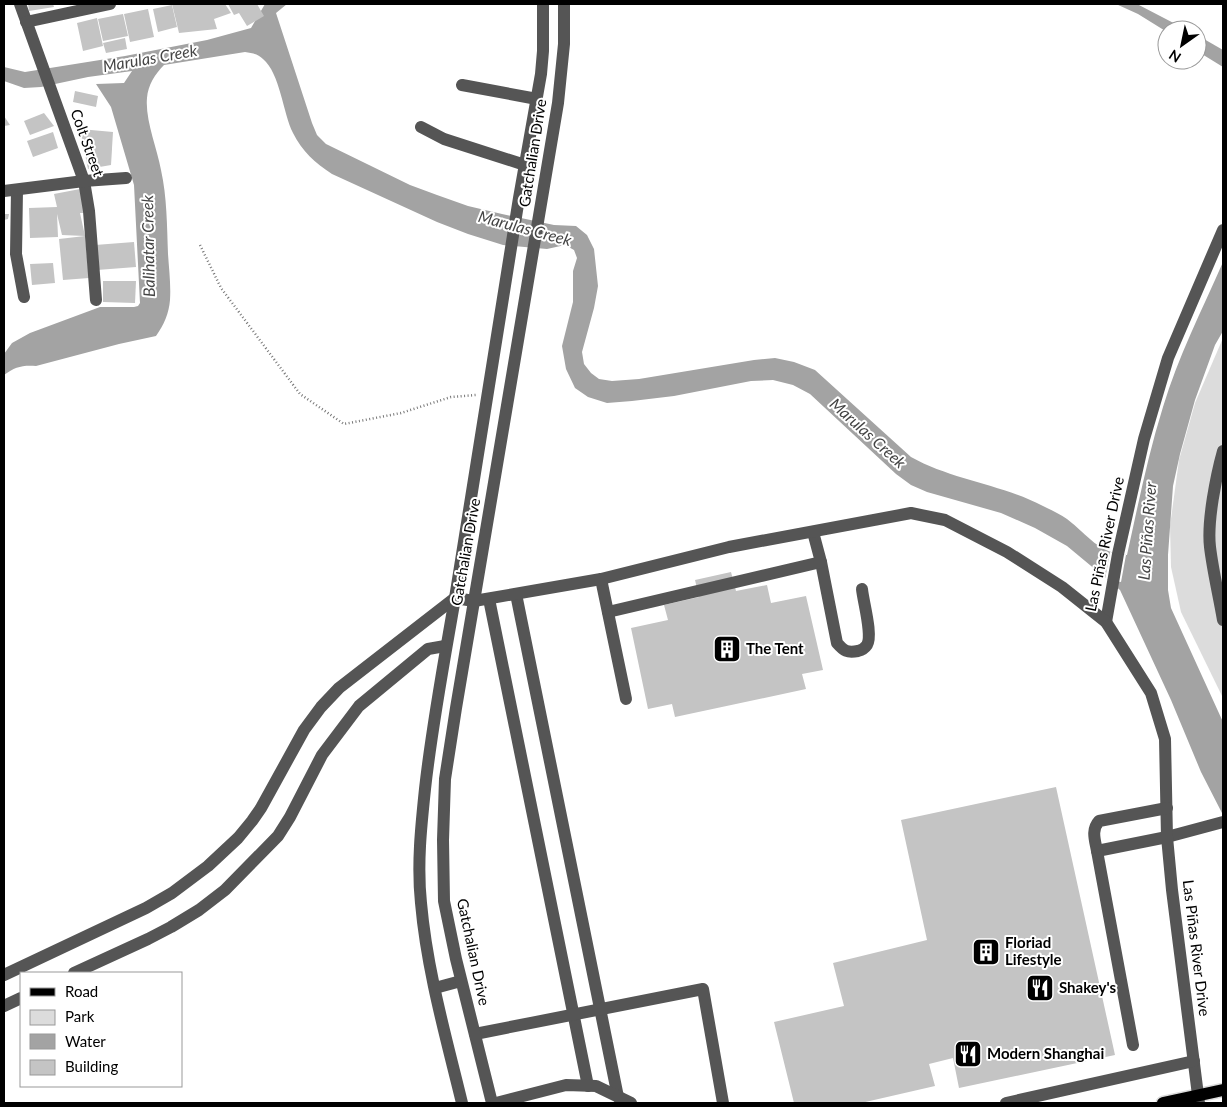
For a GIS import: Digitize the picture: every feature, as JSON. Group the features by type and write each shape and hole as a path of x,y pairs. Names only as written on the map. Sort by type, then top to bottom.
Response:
{"main road":[{"path":"1163,1103 1198,1099 1223,1090"}],"street":[{"name":"Colt Street","path":"20,4 49,89 84,181 89,211 96,300"},
{"path":"26,22 110,4"},
{"name":"Gatchalian Drive","path":"462,1103 429,965 420,902 420,840 426,777 445,646 455,598 511,245 537,99 543,51 543,4"},
{"name":"Gatchalian Drive","path":"494,1103 475,1034 444,901 443,840 446,779 558,103 564,44 564,4"},
{"path":"462,85 537,99"},
{"path":"421,127 444,139 525,165"},
{"path":"4,192 84,181 126,178"},
{"path":"17,190 16,254 24,297"},
{"name":"Las Piñas River Drive","path":"1198,1099 1167,837 1165,739 1151,693 1106,622 1118,554 1144,439 1168,358 1223,230"},
{"path":"1223,451 1214,496 1210,533 1210,547 1223,620"},
{"path":"4,975 146,908 172,893 208,866 238,838 257,814 295,745 321,707 339,688 455,598 474,601 601,579 730,547 911,513 945,520 1007,552 1062,587 1106,622"},
{"path":"813,532 837,643 849,652 862,650 867,646 869,638 862,589"},
{"path":"608,612 821,562"},
{"path":"601,579 626,699"},
{"path":"516,594 618,1097"},
{"path":"489,599 588,1086"},
{"path":"76,972 163,931 199,910 225,890 278,836 322,755 359,706 428,649 445,646"},
{"path":"1133,1045 1094,827 1099,821 1166,808"},
{"path":"1097,851 1167,837 1223,822"},
{"path":"435,988 462,981"},
{"path":"475,1034 703,989 724,1103"},
{"path":"4,1006 20,998"},
{"path":"1006,1103 1194,1061"},
{"path":"494,1103 566,1086 596,1086 632,1103"}],"path":[{"path":"200,245 221,288 300,394 344,424 401,413 451,397 488,394"}],"green space":[{"path":"1223,338 1223,698 1181,612 1171,567 1170,526 1179,460 1195,403"}],"water":[{"path":"265,4 287,4 276,13 312,123 317,135 326,144 410,185 468,206 554,225 576,226 587,235 594,249 598,286 582,352 584,364 599,379 612,381 639,379 775,358 794,362 815,370 911,457 943,471 1010,492 1043,506 1067,519 1094,543 1117,554 1127,555 1148,462 1169,388 1223,262 1223,331 1215,345 1195,400 1173,486 1168,555 1168,590 1171,608 1223,722 1223,815 1201,772 1171,700 1120,590 1067,546 1035,528 1001,513 927,492 911,485 896,474 810,394 793,385 773,380 751,381 674,396 607,403 588,397 575,388 566,369 562,346 573,302 573,271 577,258 574,250 565,245 547,249 503,245 437,222 332,174 300,145 293,133 281,94 269,65 255,54 245,52 164,65 150,84 147,107 163,180 170,289 167,314 156,336 36,366 19,367 4,375 4,354 12,343 30,333 100,307 134,307 140,303 134,185 111,107 96,84 124,83 132,71 88,77 41,87 24,88 4,81 4,67 25,72 125,56 207,40 251,28"},
{"path":"1116,4 1137,4 1168,20 1157,20 1157,26"},
{"path":"1207,41 1223,50 1223,67 1207,57"}],"pier":[{"path":"1110,552 1126,555 1121,582 1105,579"}],"building":[{"path":"28,4 53,4 54,7 29,11"},
{"path":"172,4 225,4 231,13 214,19 217,29 179,33"},
{"path":"228,4 257,4 264,16 247,26 239,13 234,15"},
{"path":"172,5 177,27 158,32 153,9"},
{"path":"148,9 154,37 130,42 124,14"},
{"path":"123,14 128,36 103,41 98,19"},
{"path":"97,18 103,46 83,51 77,23"},
{"path":"125,38 127,49 106,53 103,43"},
{"path":"75,91 98,96 96,107 73,102"},
{"path":"44,113 54,126 30,135 24,121"},
{"path":"4,116 10,125 4,126"},
{"path":"80,129 113,132 111,165 88,169"},
{"path":"53,132 58,148 33,157 27,141"},
{"path":"80,189 85,213 80,213 85,236 62,235 57,214 58,237 30,238 29,208 57,207 54,194"},
{"path":"4,214 9,214 8,219 4,220"},
{"path":"85,236 89,278 63,280 59,239"},
{"path":"134,242 136,267 97,270 95,245"},
{"path":"53,263 55,283 32,285 30,264"},
{"path":"103,281 136,281 135,303 103,302"},
{"name":"The Tent","path":"731,572 736,591 767,585 771,603 806,596 823,670 802,674 806,689 675,717 672,704 648,709 631,628 668,620 664,605 699,597 695,580"},
{"name":"Floriad Lifestyle","path":"1056,787 1115,1055 959,1088 953,1058 929,1064 935,1086 861,1103 794,1103 774,1022 844,1006 833,963 927,940 901,820"}],"place":[{"name":"The Tent","path":"727,649"},
{"name":"Floriad Lifestyle","path":"986,952"},
{"name":"Shakey's","path":"1040,988"},
{"name":"Modern Shanghai","path":"968,1054"}],"water label":[{"name":"Marulas Creek","path":"150,58"},
{"name":"Marulas Creek","path":"525,228"},
{"name":"Balihatar Creek","path":"148,246"},
{"name":"Marulas Creek","path":"868,433"},
{"name":"Las Piñas River","path":"1147,531"}]}
